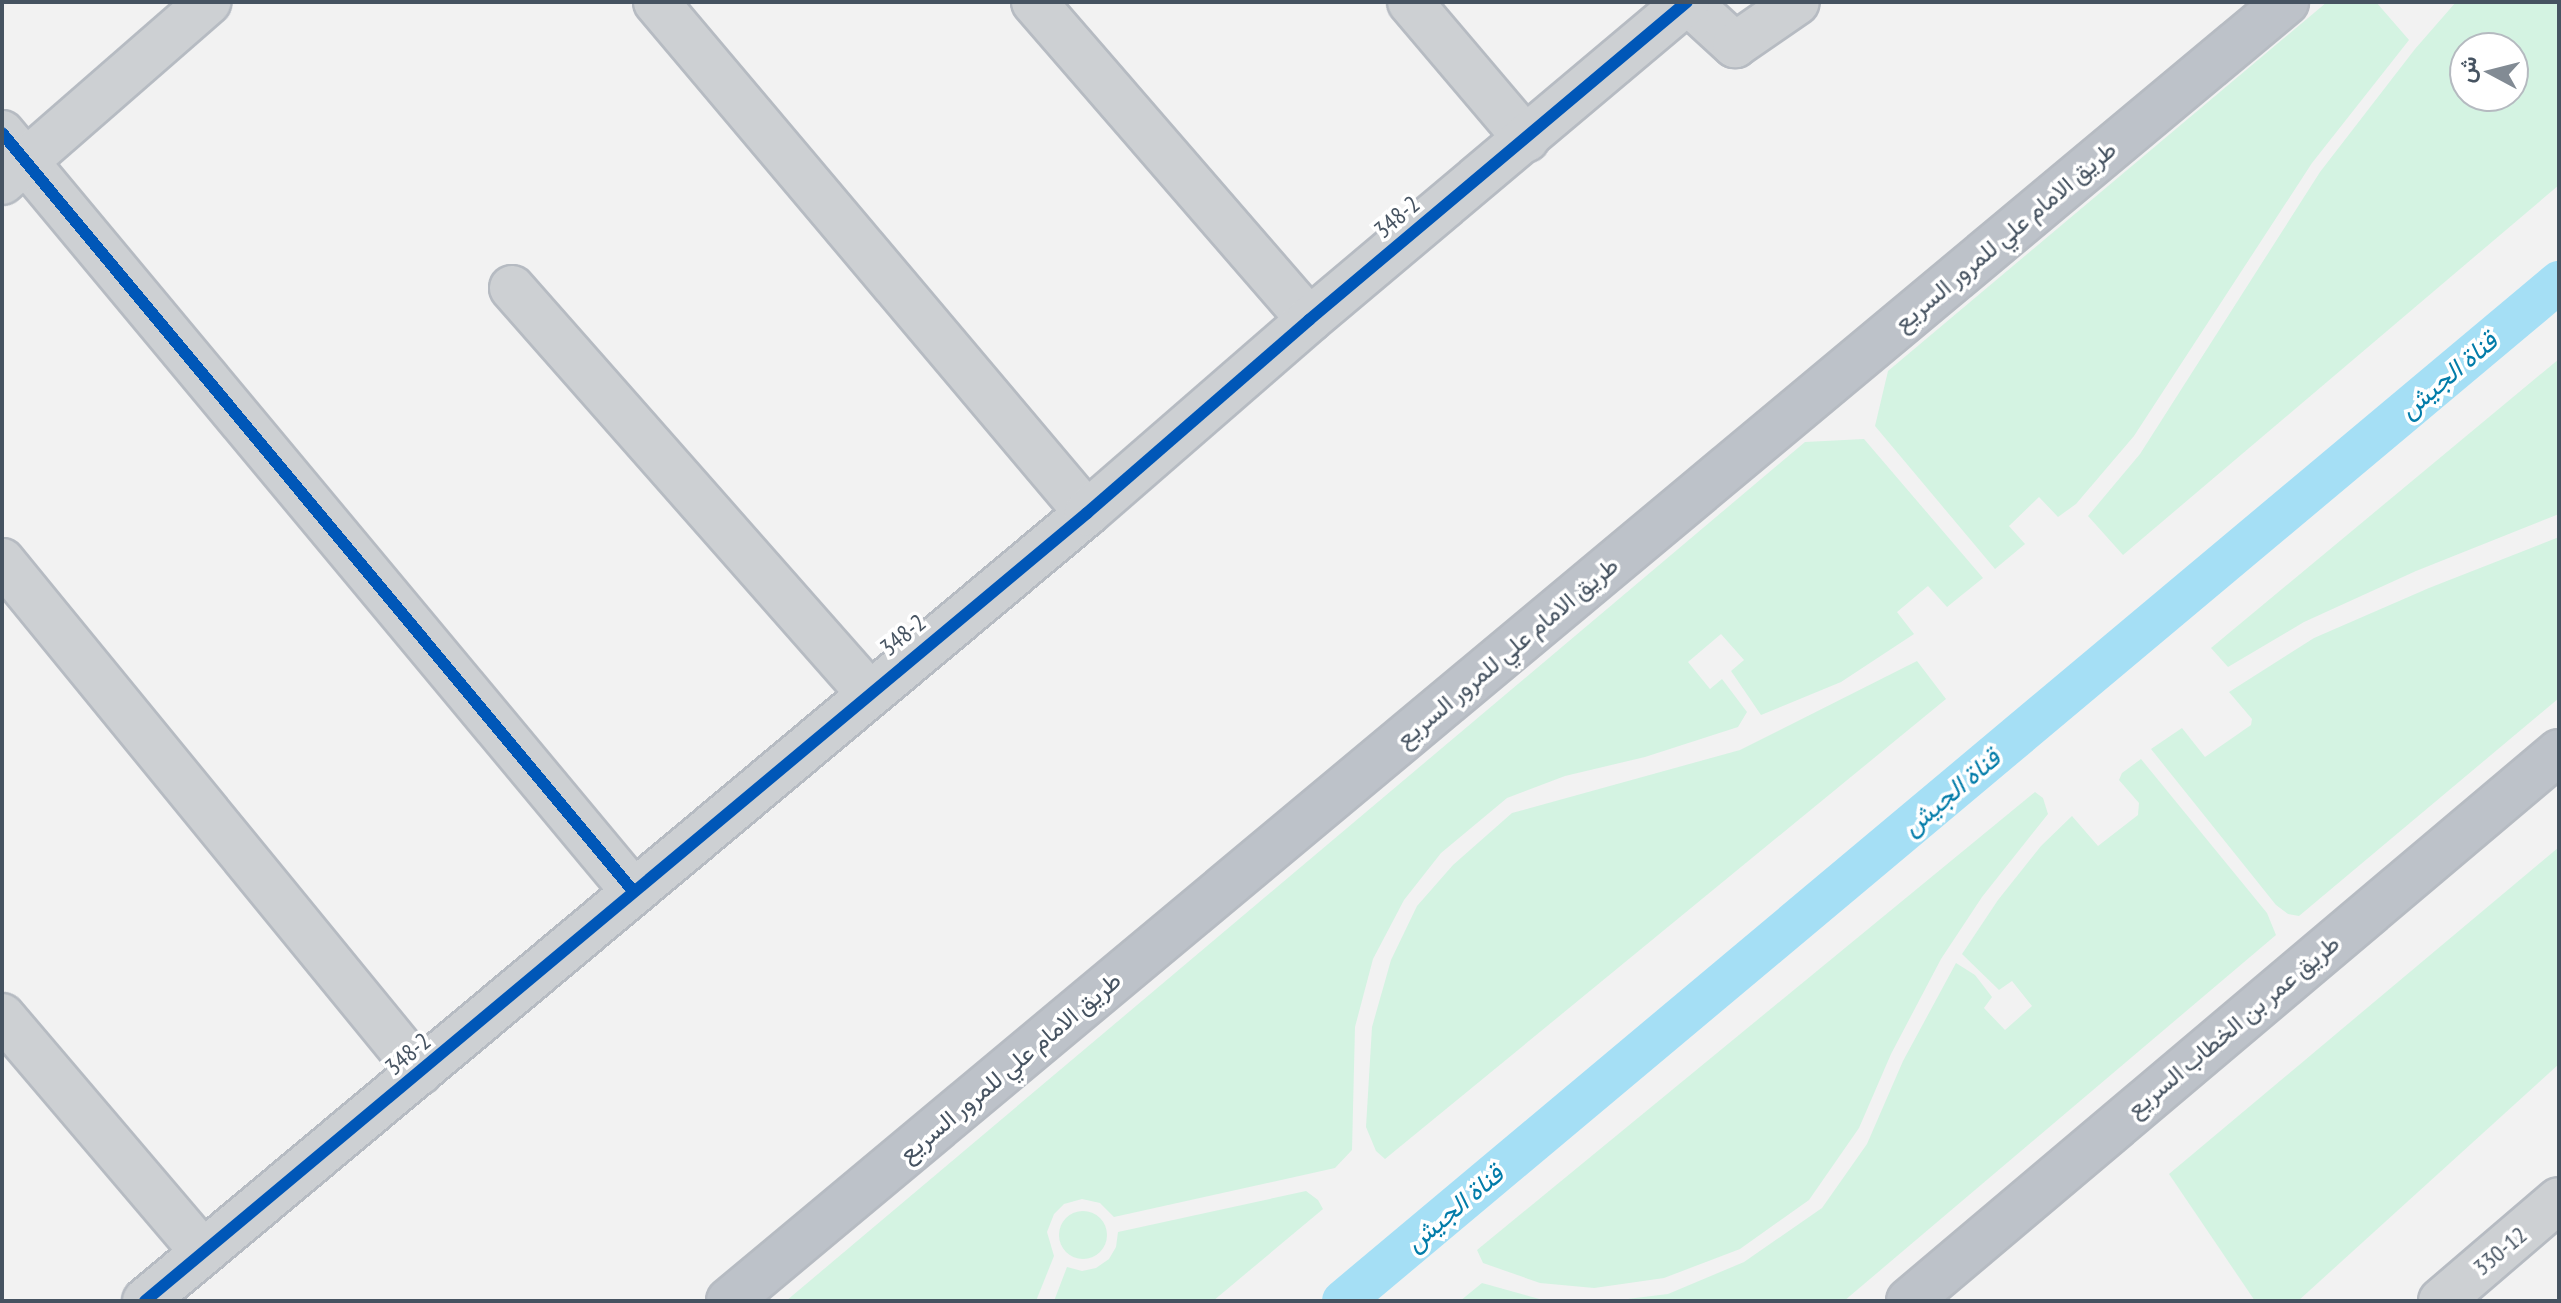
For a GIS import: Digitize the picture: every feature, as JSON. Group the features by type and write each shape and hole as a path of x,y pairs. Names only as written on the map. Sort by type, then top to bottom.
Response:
{"highway":[{"name":"طريق الامام علي للمرور السريع","path":"729,1301 2286,2"},
{"name":"طريق عمر بن الخطاب السريع","path":"1909,1301 2559,752"}],"street":[{"path":"208,2 10,159 633,891"},
{"path":"656,2 1087,513"},
{"path":"1034,2 1309,320"},
{"path":"1410,2 1526,139"},
{"path":"1687,2 1735,45 1797,2"},
{"name":"348-2","path":"145,1301 868,692 1087,513 1309,320 1687,2"},
{"path":"512,288 868,692"},
{"path":"2,561 420,1072"},
{"path":"2,1016 203,1252"},
{"name":"330-12","path":"2441,1301 2559,1200"}],"green space":[{"path":"2327,2 2376,2 2409,40 2312,163 2134,436 2076,504 2058,517 2039,497 2009,526 2025,544 1995,569 1875,426 1888,371"},
{"path":"2456,2 2559,2 2559,185 2123,555 2088,516 2140,454 2320,172 2415,49"},
{"path":"2559,359 2559,514 2416,571 2304,622 2228,667 2211,648"},
{"path":"1864,439 1983,578 1947,607 1928,586 1897,612 1914,634 1841,682 1761,715 1731,671 1744,660 1721,634 1688,662 1710,689 1722,679 1747,712 1738,727 1645,757 1565,776 1507,798 1441,853 1404,900 1373,959 1355,1027 1352,1150 1335,1168 1114,1217 1100,1203 1082,1199 1064,1204 1054,1214 1047,1232 1054,1256 1036,1301 786,1301 1805,442"},
{"path":"2559,537 2559,698 2299,916 2288,914 2276,905 2151,749 2182,728 2205,757 2251,725 2252,719 2229,692 2314,638"},
{"path":"1917,661 1946,699 1385,1159 1376,1151 1366,1127 1372,1027 1391,960 1417,906 1453,865 1512,813 1740,750"},
{"path":"2141,759 2267,913 2276,935 1844,1301 1611,1301 1668,1294 1744,1262 1822,1208 1867,1144 1903,1061 1956,963 1975,975 1992,997 1984,1008 2005,1030 2032,1006 2012,981 1999,990 1962,954 1998,900 2041,846 2072,816 2098,846 2138,815 2139,803 2119,780 2122,773"},
{"path":"2035,792 2043,798 2048,814 1982,897 1941,959 1891,1054 1859,1128 1809,1200 1740,1249 1664,1278 1594,1288 1540,1283 1483,1263 1477,1250"},
{"path":"2559,847 2559,1064 2298,1301 2255,1301 2169,1174"},
{"path":"1306,1191 1318,1200 1323,1209 1213,1301 1054,1301 1067,1267 1082,1271 1096,1268 1109,1259 1116,1247 1118,1232"},
{"path":"1083,1211 1100,1218 1107,1235 1100,1252 1083,1259 1066,1252 1059,1235 1066,1218"},
{"path":"1482,1283 1543,1300 1561,1301 1460,1301"}],"waterway":[{"name":"قناة الجيش","path":"1343,1301 2559,282"}],"cycle path":[{"path":"145,1301 1087,513 1309,320 1687,2"},
{"path":"2,133 633,891"}]}
